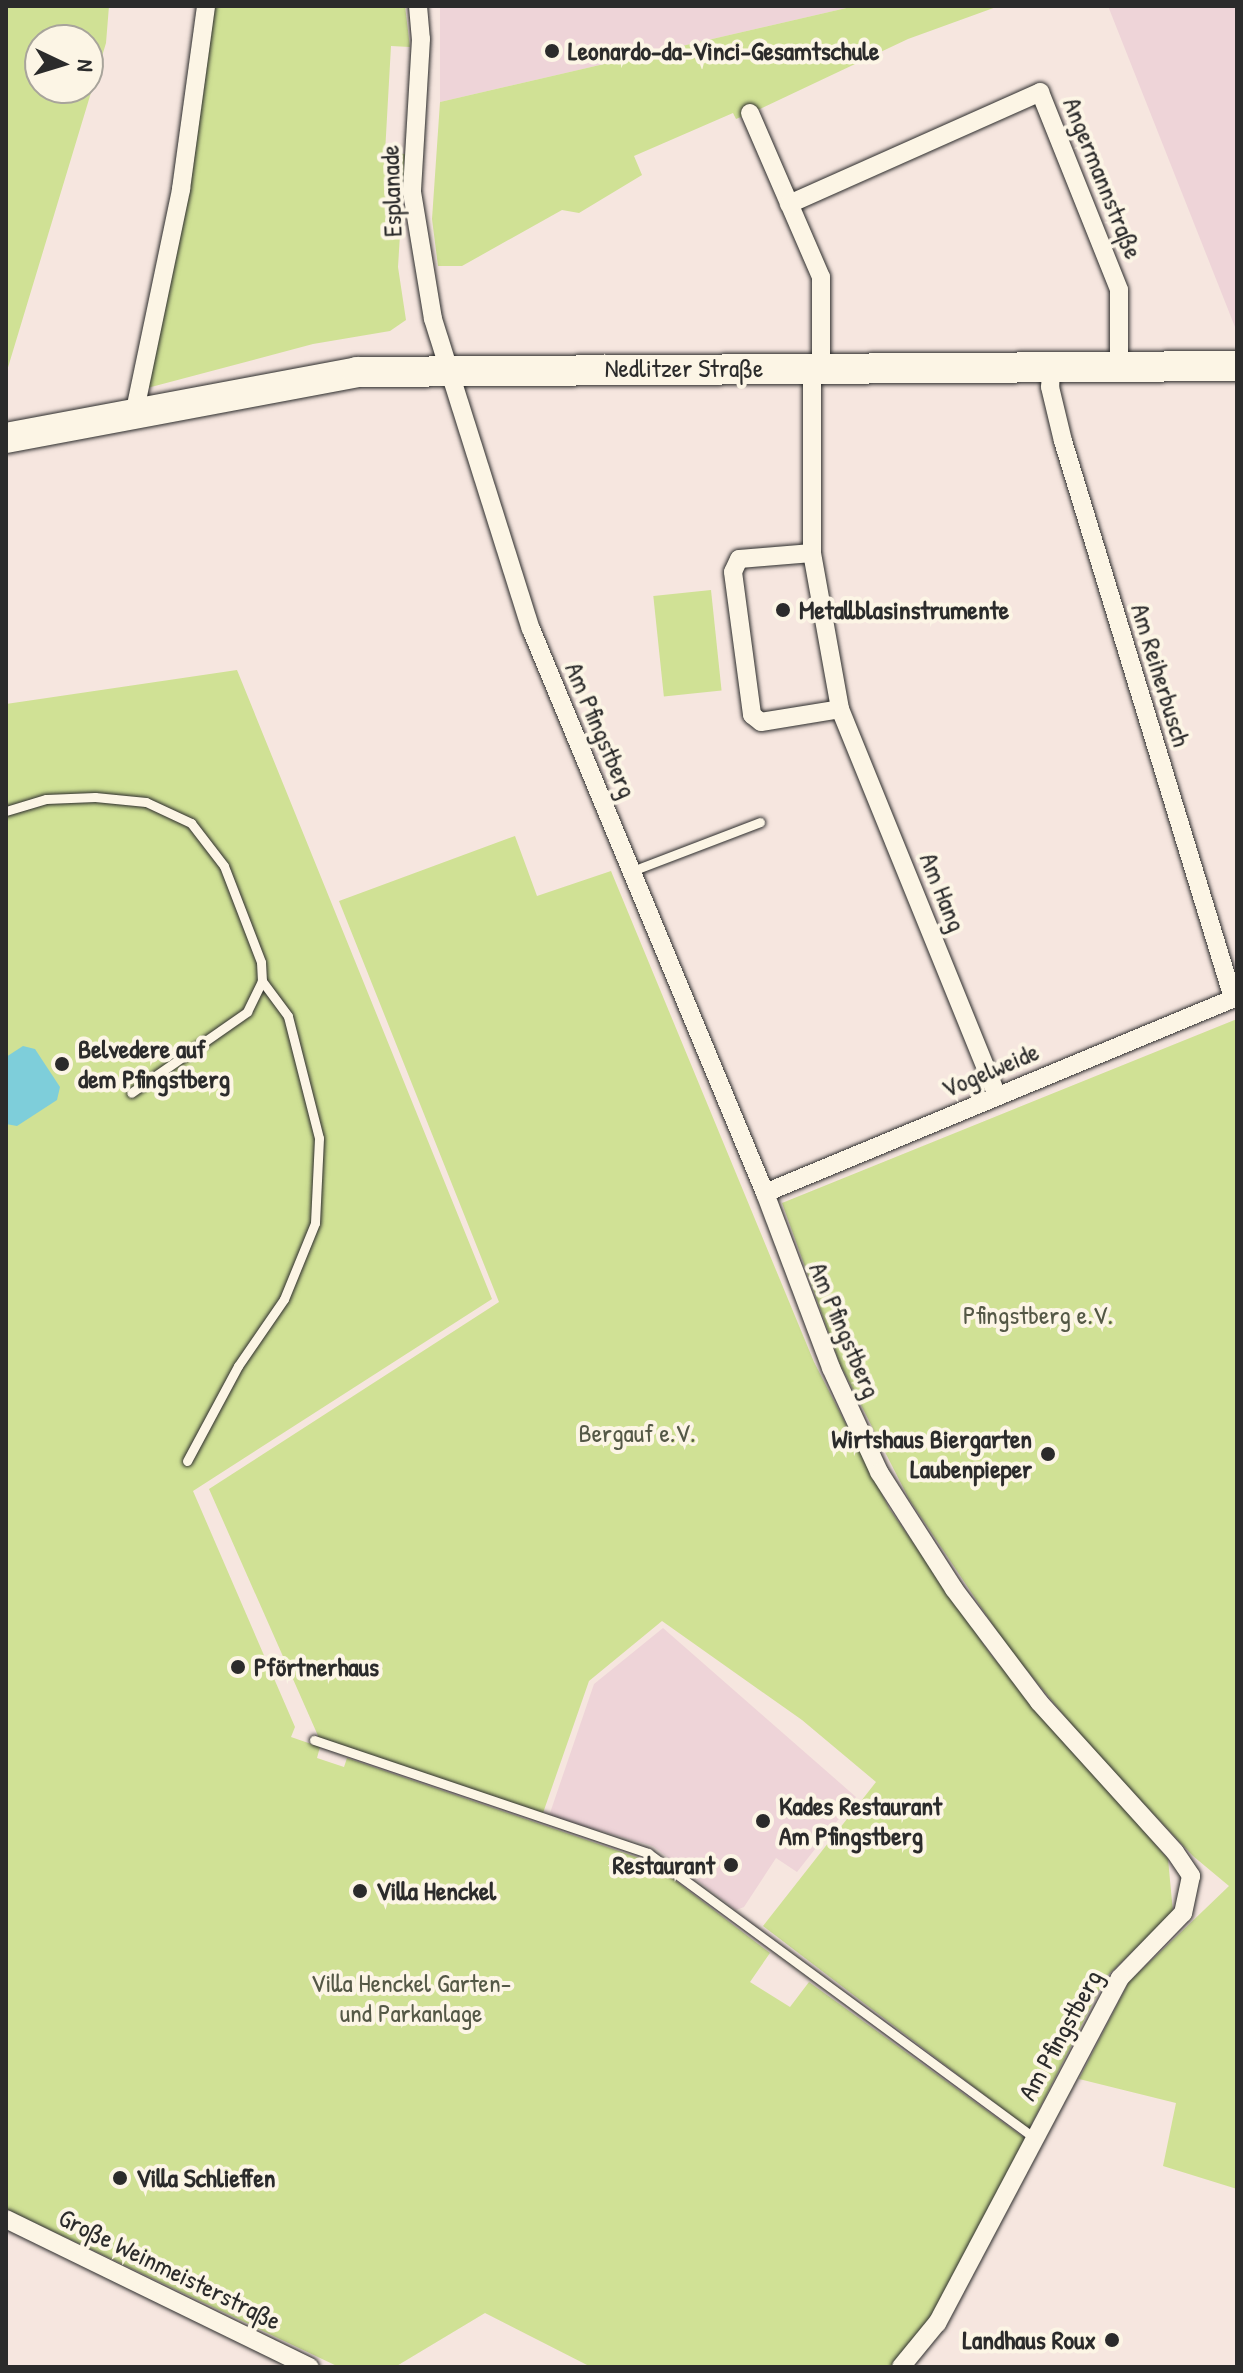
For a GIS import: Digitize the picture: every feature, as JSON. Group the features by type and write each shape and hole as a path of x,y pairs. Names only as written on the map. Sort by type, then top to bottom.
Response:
{"main road":[{"name":"Nedlitzer Straße","path":"6,438 135,410 319,377 450,370 1051,364 1237,366"}],"street":[{"path":"135,410 181,189 206,6"},
{"name":"Esplanade","path":"418,6 421,39 412,192 423,274 450,370"},
{"name":"Angermannstraße","path":"789,204 1040,92 1119,290 1119,365"},
{"path":"750,113 821,277 817,367"},
{"name":"Am Reiherbusch","path":"1051,364 1050,387 1063,441 1235,998"},
{"name":"Am Hang","path":"817,367 812,553 840,709 997,1095"},
{"name":"Am Pfingstberg","path":"450,370 531,629 765,1193 831,1368 897,1503 998,1651 1191,1876 1183,1913 1120,1978 937,2323 901,2367"},
{"path":"812,553 739,559 733,572 752,715 761,722 840,709"},
{"name":"Vogelweide","path":"765,1193 1235,998"},
{"name":"Große Weinmeisterstraße","path":"6,2219 310,2367"}],"lane":[{"path":"6,811 46,799 95,797 146,802 191,823 224,866 261,962 262,981 247,1012 131,1093"},
{"path":"632,871 760,822"},
{"path":"187,1461 238,1366 284,1299 315,1223 319,1138 288,1016 262,981"},
{"path":"314,1740 648,1853 1033,2137"}],"shaded area":[{"name":"Leonardo-da-Vinci-Gesamtschule","path":"440,6 855,6 440,102"},
{"path":"1108,6 1237,6 1237,327 1235,327"},
{"path":"663,1628 856,1797 797,1872 776,1858 744,1907 736,1910 653,1846 549,1816 594,1684"}],"green space":[{"path":"6,6 109,6 104,50 104,24 24,24 24,104 88,104 6,374"},
{"path":"206,6 405,6 410,47 391,46 385,153 405,154 398,267 406,320 390,331 313,344 136,391"},
{"path":"855,6 999,6 908,39 736,119 733,113 634,156 642,175 579,213 562,210 462,266 438,266 432,219 440,102"},
{"path":"711,590 722,690 664,697 653,596"},
{"name":"Villa Henckel Garten- und Parkanlage","path":"237,670 492,1299 193,1491 295,1727 291,1737 320,1747 317,1758 344,1767 347,1758 651,1862 770,1953 750,1982 790,2007 809,1982 1026,2139 931,2321 895,2367 591,2367 485,2313 395,2367 339,2367 6,2209 6,704"},
{"name":"Bergauf e.V.","path":"515,836 537,896 611,871 814,1362 889,1508 991,1655 1168,1859 1173,1912 1106,1977 1029,2129 763,1926 876,1782 802,1720 662,1621 589,1681 543,1813 319,1738 209,1489 499,1302 339,901"},
{"name":"Pfingstberg e.V.","path":"1237,1019 1237,2189 1163,2166 1176,2103 1079,2079 1129,1982 1229,1886 1193,1856 1086,1742 1007,1646 909,1499 840,1364 782,1203"}],"water":[{"path":"23,1046 35,1049 60,1087 57,1100 17,1126 6,1124 6,1057"}],"place":[{"name":"Leonardo-da-Vinci-Gesamtschule","path":"552,51"},
{"name":"Metallblasinstrumente","path":"783,610"},
{"name":"Belvedere auf dem Pfingstberg","path":"62,1064"},
{"name":"Wirtshaus Biergarten Laubenpieper","path":"1048,1454"},
{"name":"Pförtnerhaus","path":"238,1667"},
{"name":"Kades Restaurant Am Pfingstberg","path":"763,1821"},
{"name":"Restaurant","path":"731,1865"},
{"name":"Villa Henckel","path":"360,1891"},
{"name":"Villa Schlieffen","path":"120,2178"},
{"name":"Landhaus Roux","path":"1112,2340"}]}
